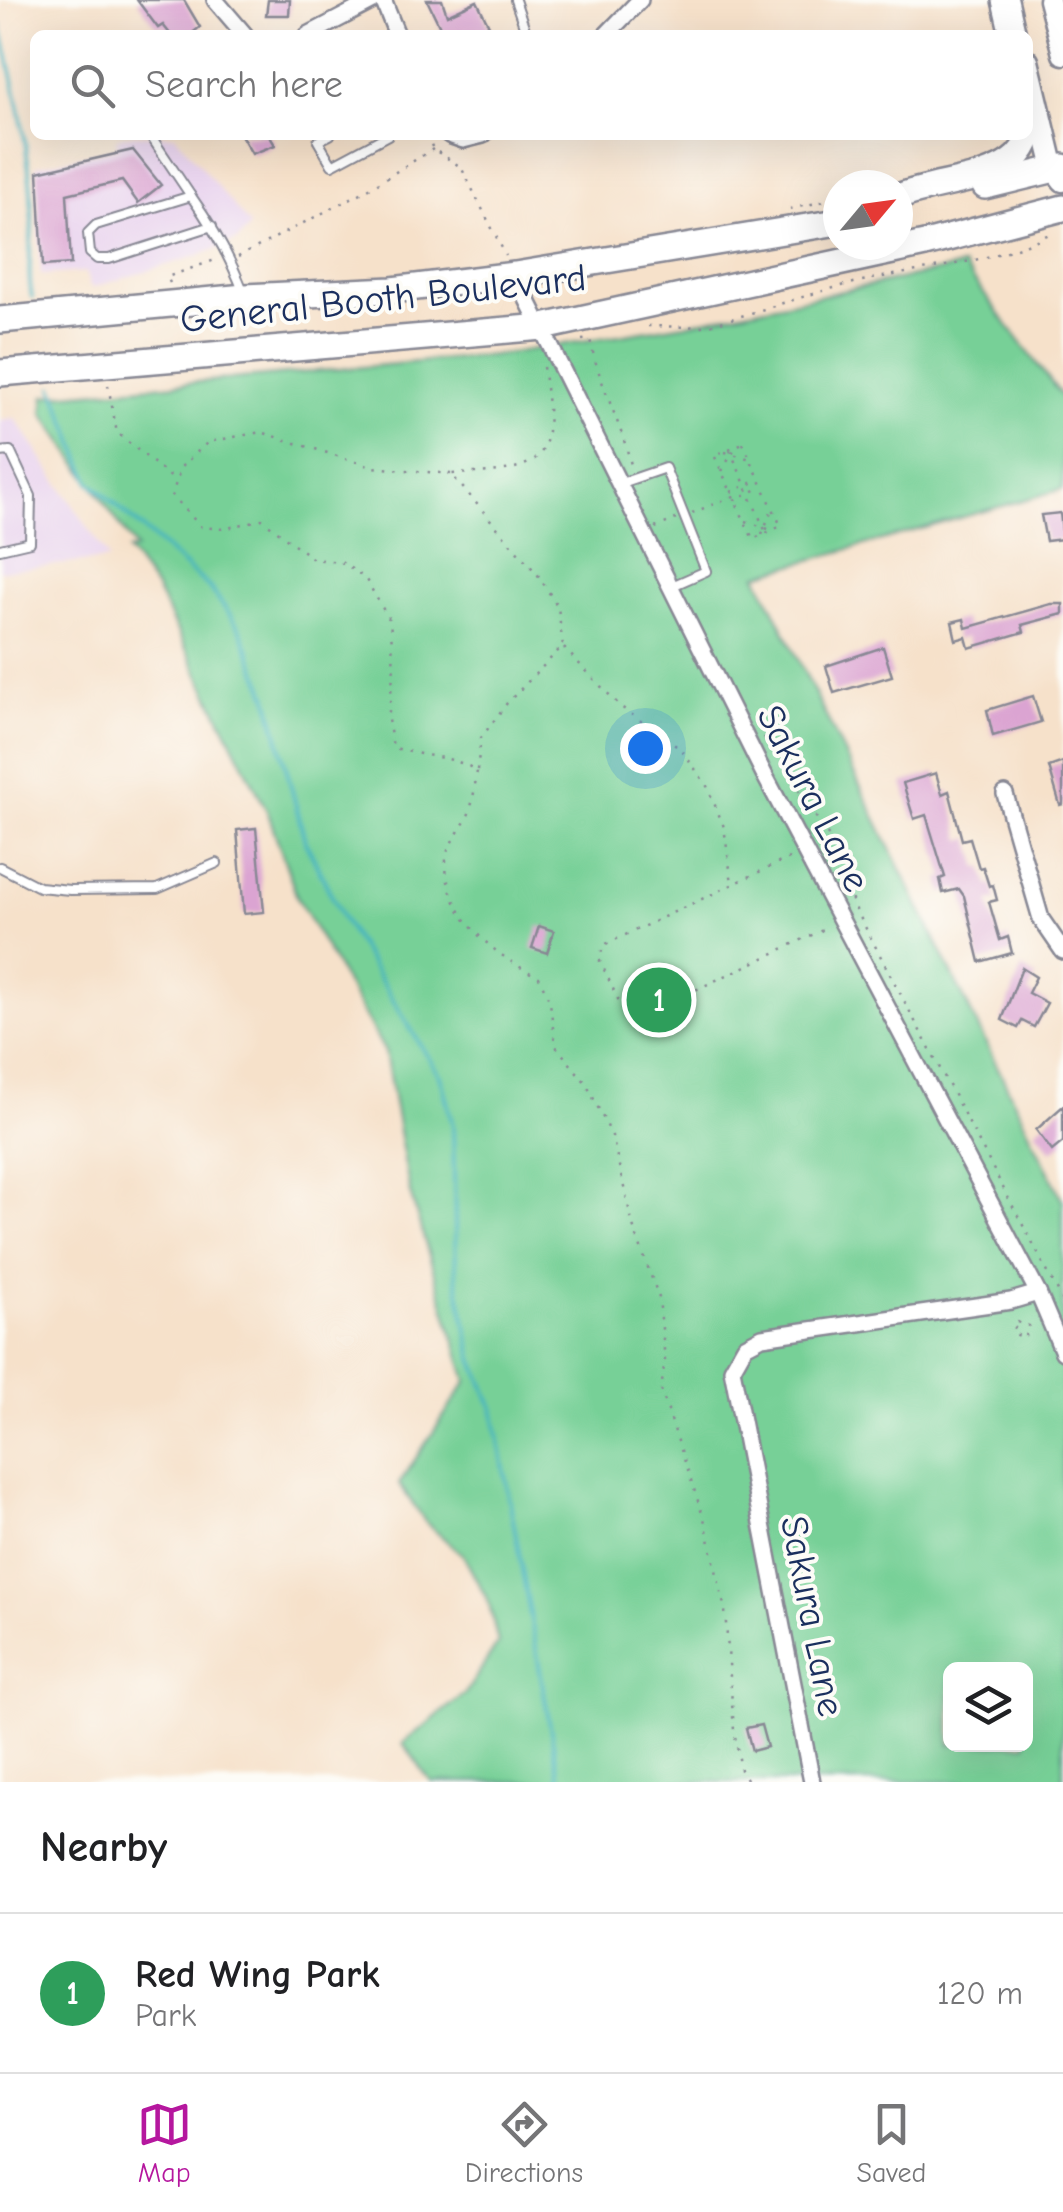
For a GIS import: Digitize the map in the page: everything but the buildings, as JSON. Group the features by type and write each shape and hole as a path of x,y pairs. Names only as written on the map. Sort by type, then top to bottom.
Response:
{"highway":[{"path":"1005,0 1012,30"},
{"path":"913,193 981,175 1012,161 1029,140"},
{"path":"913,204 1060,172"},
{"name":"General Booth Boulevard","path":"0,373 547,335 1063,208"},
{"name":"General Booth Boulevard","path":"0,320 245,297 392,290 823,224"}],"main road":[{"path":"1014,0 1021,30"},
{"path":"1049,0 1063,54"},
{"path":"1033,78 1060,172"}],"street":[{"path":"215,0 241,30"},
{"path":"318,30 375,0"},
{"path":"383,0 396,30"},
{"path":"611,30 640,0"},
{"name":"Sakura Lane","path":"512,269 628,481 672,586 804,851 1038,1293 1063,1352"},
{"path":"1005,794 1041,920 1063,952"},
{"name":"Sakura Lane","path":"812,1782 732,1369 745,1346 762,1337 1011,1301 1038,1293"}],"lane":[{"path":"515,0 526,30"},
{"path":"153,140 212,226 245,297"},
{"path":"321,140 318,142 332,165 379,140"},
{"path":"191,196 96,225 88,233 90,252 98,259 109,259 212,226"},
{"path":"0,452 10,451 32,496 30,542 0,548"},
{"path":"628,481 664,468 706,571 672,586"},
{"path":"0,867 38,887 70,890 157,888 217,863"}],"path":[{"path":"429,140 433,148 461,167 512,269"},
{"path":"172,288 168,278 243,256 363,192 433,148"},
{"path":"781,211 823,201"},
{"path":"632,326 718,323 758,308 864,281 942,268 1030,244 1052,232"},
{"path":"590,339 596,332"},
{"path":"547,335 590,339"},
{"path":"590,339 594,363 620,418 628,481"},
{"path":"476,771 456,758 422,758 393,747 388,720 394,666 390,621 365,578 341,562 312,559 262,520 224,529 200,527 172,495 174,480 181,466 208,442 260,432 372,467 451,474 527,466 544,451 552,428 542,361"},
{"path":"104,364 117,433 174,480"},
{"path":"722,471 730,452 743,443 781,526 766,530 744,520"},
{"path":"730,452 766,530"},
{"path":"751,459 730,452 714,456 753,539 766,530 773,508"},
{"path":"451,474 538,576 558,606 563,646 621,707 682,750 707,786 724,826 732,885"},
{"path":"734,500 760,479"},
{"path":"731,492 764,487"},
{"path":"648,514 660,543"},
{"path":"563,646 506,702 482,738 470,812 446,856 451,891 482,942 502,960 538,977 550,1002 554,1044 586,1083 612,1136 633,1226 658,1298 666,1360 661,1390 706,1524 725,1610 734,1730 741,1770 749,1782"},
{"path":"756,724 850,871 847,887 854,906 1063,1301"},
{"path":"804,851 604,945 599,959 624,1012 638,1017 840,921"}],"shaded area":[{"path":"116,140 179,140 250,226 238,240 203,254 91,288 85,272 41,275 36,166 118,148"},
{"path":"15,418 109,559 0,571 0,420"}],"green space":[{"path":"963,266 1063,398 1063,489 757,575 1063,1201 1063,1782 431,1782 403,1743 465,1694 498,1643 489,1603 463,1555 426,1523 399,1484 467,1381 410,1193 385,1052 297,897 268,813 156,589 128,551 136,549 43,413 45,396 505,354 685,324"}],"waterway":[{"path":"0,24 28,163 32,297"},
{"path":"53,387 90,482 211,589 240,629 268,697 305,841 343,919 441,1078 453,1126 456,1277 473,1359 493,1408 560,1782"}],"place":[{"name":"Red Wing Park","path":"659,1000"}]}
